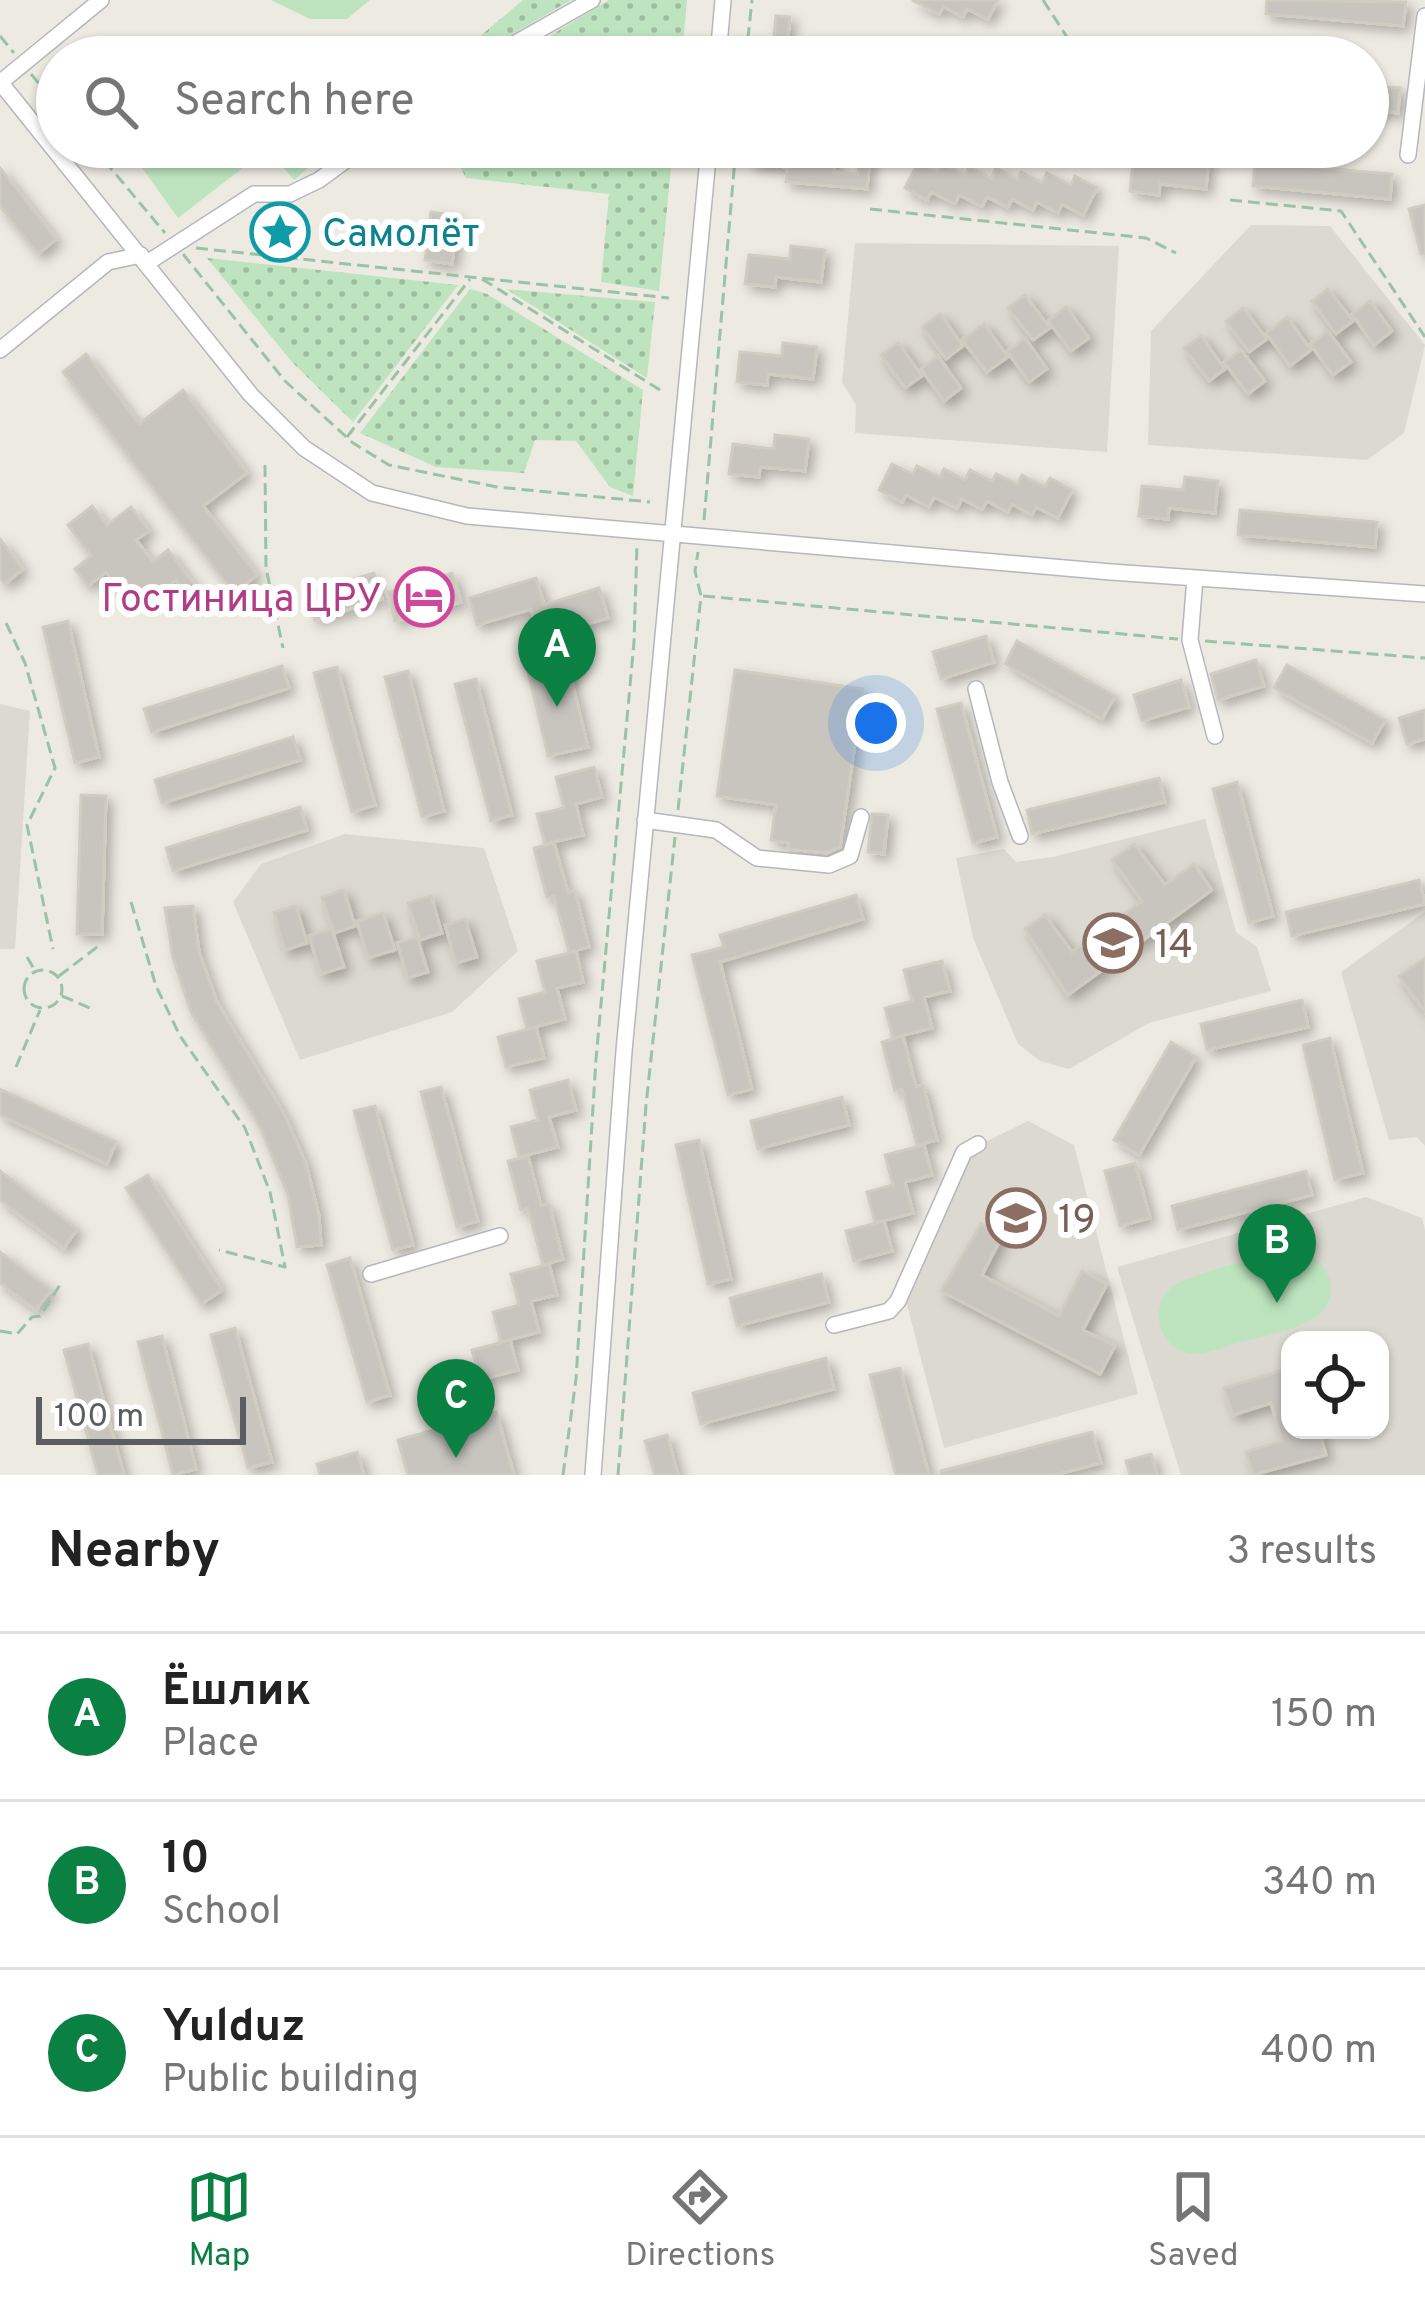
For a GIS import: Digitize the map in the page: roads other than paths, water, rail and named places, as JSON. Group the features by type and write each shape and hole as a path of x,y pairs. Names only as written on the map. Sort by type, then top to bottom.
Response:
{"street":[{"path":"57,36 101,0"},
{"path":"528,36 592,0"},
{"path":"720,36 723,0"},
{"path":"1408,155 1425,16"},
{"path":"36,53 0,82 36,126"},
{"path":"70,168 251,394 304,448 373,493 466,516 1425,594"},
{"path":"0,350 108,262 144,259 176,245 254,194 290,194 335,168"},
{"path":"593,1475 645,820 707,168"},
{"path":"1196,578 1190,640 1215,736"},
{"path":"976,689 1000,782 1020,836"},
{"path":"645,820 716,830 757,858 829,865 850,856 861,818"},
{"path":"834,1325 889,1311 898,1300 964,1152 978,1144"},
{"path":"371,1274 500,1236"}],"place":[{"name":"Самолёт","path":"280,232"},
{"name":"Гостиница ЦРУ","path":"424,597"},
{"name":"Ёшлик","path":"557,707"},
{"name":"14","path":"1113,943"},
{"name":"19","path":"1016,1218"},
{"name":"10","path":"1277,1303"},
{"name":"Yulduz","path":"456,1458"}]}
